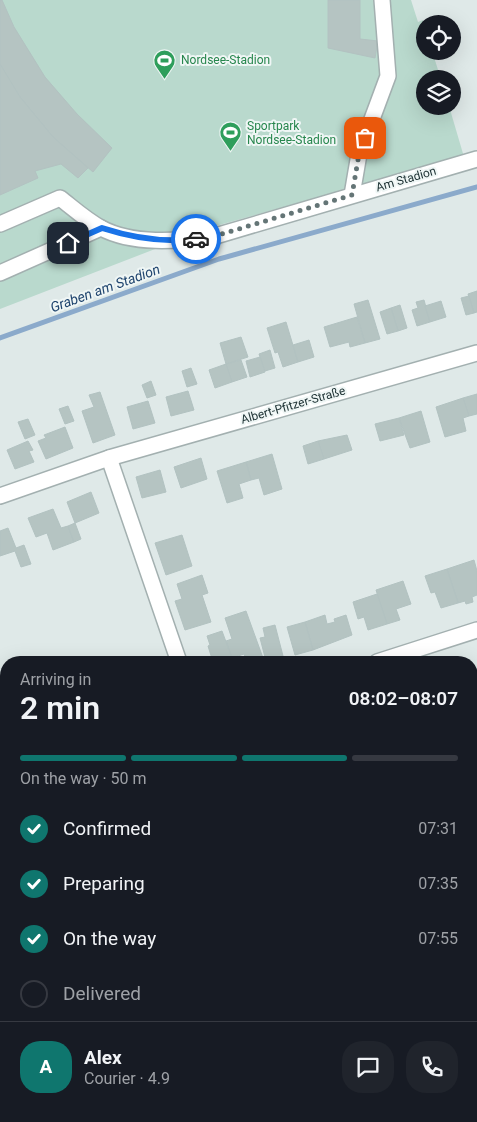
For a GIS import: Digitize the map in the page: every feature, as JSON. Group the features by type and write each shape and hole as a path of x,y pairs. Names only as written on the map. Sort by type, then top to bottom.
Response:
{"street":[{"path":"352,195 359,154 388,76 382,0"},
{"name":"Am Stadion","path":"0,224 60,198 102,228 130,237 175,241 212,237 477,159"},
{"path":"0,273 102,228"},
{"name":"Albert-Pfitzer-Straße","path":"0,496 109,458 477,353"},
{"path":"109,458 177,656"},
{"path":"396,656 477,630"}],"green space":[{"name":"Sportpark Nordsee-Stadion","path":"0,0 411,0 416,16 416,60 435,60 438,70 416,70 416,115 452,115 464,157 212,227 0,309"}],"building":[{"path":"0,0 2,0 14,27 45,77 77,114 112,148 93,172 53,137 20,97 0,64"},
{"path":"328,0 360,0 360,39 378,41 375,58 328,48"},
{"path":"0,64 20,97 53,137 88,168 78,178 61,164 35,171 38,178 0,195"},
{"path":"477,291 477,312 474,313 468,294"},
{"path":"469,296 474,313 466,315 461,298"},
{"path":"368,300 380,339 365,343 354,304"},
{"path":"424,300 430,322 417,326 412,310 418,308 416,302"},
{"path":"441,301 446,317 430,322 425,306"},
{"path":"400,305 407,328 398,331 391,308"},
{"path":"391,308 398,331 387,334 380,312"},
{"path":"357,317 365,343 350,347 349,342 330,347 324,327"},
{"path":"286,322 298,362 283,367 278,352 275,353 267,328"},
{"path":"241,337 248,357 226,364 220,343"},
{"path":"309,340 314,357 298,362 293,345"},
{"path":"270,350 275,368 265,371 259,354"},
{"path":"260,357 265,372 250,377 246,361"},
{"path":"241,360 247,377 232,382 226,364"},
{"path":"226,364 232,382 215,388 209,370"},
{"path":"191,368 197,384 187,387 182,371"},
{"path":"151,381 156,395 147,398 142,385"},
{"path":"188,391 194,410 171,416 166,397"},
{"path":"100,392 115,435 93,443 82,411 94,407 89,395"},
{"path":"477,394 477,414 469,416 463,398"},
{"path":"463,398 469,416 463,418 466,431 445,437 436,407"},
{"path":"148,401 155,423 133,429 127,407"},
{"path":"68,406 74,421 65,424 59,409"},
{"path":"421,411 430,442 410,448 399,418"},
{"path":"399,418 404,435 380,441 375,424"},
{"path":"28,419 35,435 25,439 18,422"},
{"path":"65,427 73,448 46,459 38,441 46,438 44,435"},
{"path":"347,435 352,450 324,459 318,441"},
{"path":"28,441 33,450 29,451 34,462 15,469 7,450"},
{"path":"318,441 324,459 308,464 303,446"},
{"path":"272,454 282,489 264,495 259,478 251,480 246,462"},
{"path":"201,458 207,479 181,488 174,467"},
{"path":"246,462 251,480 239,484 243,498 227,503 217,471"},
{"path":"160,470 166,492 142,498 136,477"},
{"path":"91,492 99,513 75,523 67,502"},
{"path":"53,509 61,528 68,526 74,542 53,550 47,533 36,537 28,518"},
{"path":"75,523 81,539 74,542 68,526"},
{"path":"8,528 16,548 24,545 31,564 21,567 15,551 0,556 0,531"},
{"path":"182,535 192,566 166,575 155,543"},
{"path":"474,560 477,571 477,595 472,597 473,602 466,604 465,601 458,603 447,569"},
{"path":"447,569 458,603 441,608 435,592 431,593 425,576"},
{"path":"202,575 208,593 202,595 211,622 185,630 175,601 182,599 177,584"},
{"path":"403,581 411,604 396,609 400,620 387,624 376,590"},
{"path":"377,594 387,624 368,630 364,617 358,619 353,602"},
{"path":"246,611 262,656 245,656 244,654 231,656 226,641 232,639 225,618"},
{"path":"325,615 327,624 335,622 334,619 346,615 352,635 313,650 305,622"},
{"path":"305,622 313,650 295,655 287,627"},
{"path":"275,625 283,656 265,656 260,638 265,637 263,628"},
{"path":"222,631 231,656 211,656 207,636"}],"waterway":[{"name":"Graben am Stadion","path":"0,338 219,259 477,187"}],"way so far":[{"path":"196,239 212,237 352,195 359,154 365,138"}],"place":[{"name":"Nordsee-Stadion","path":"165,79"},
{"name":"Sportpark Nordsee-Stadion","path":"231,152"}],"route":[{"path":"68,243 102,228 130,237 175,241 196,239"}]}
